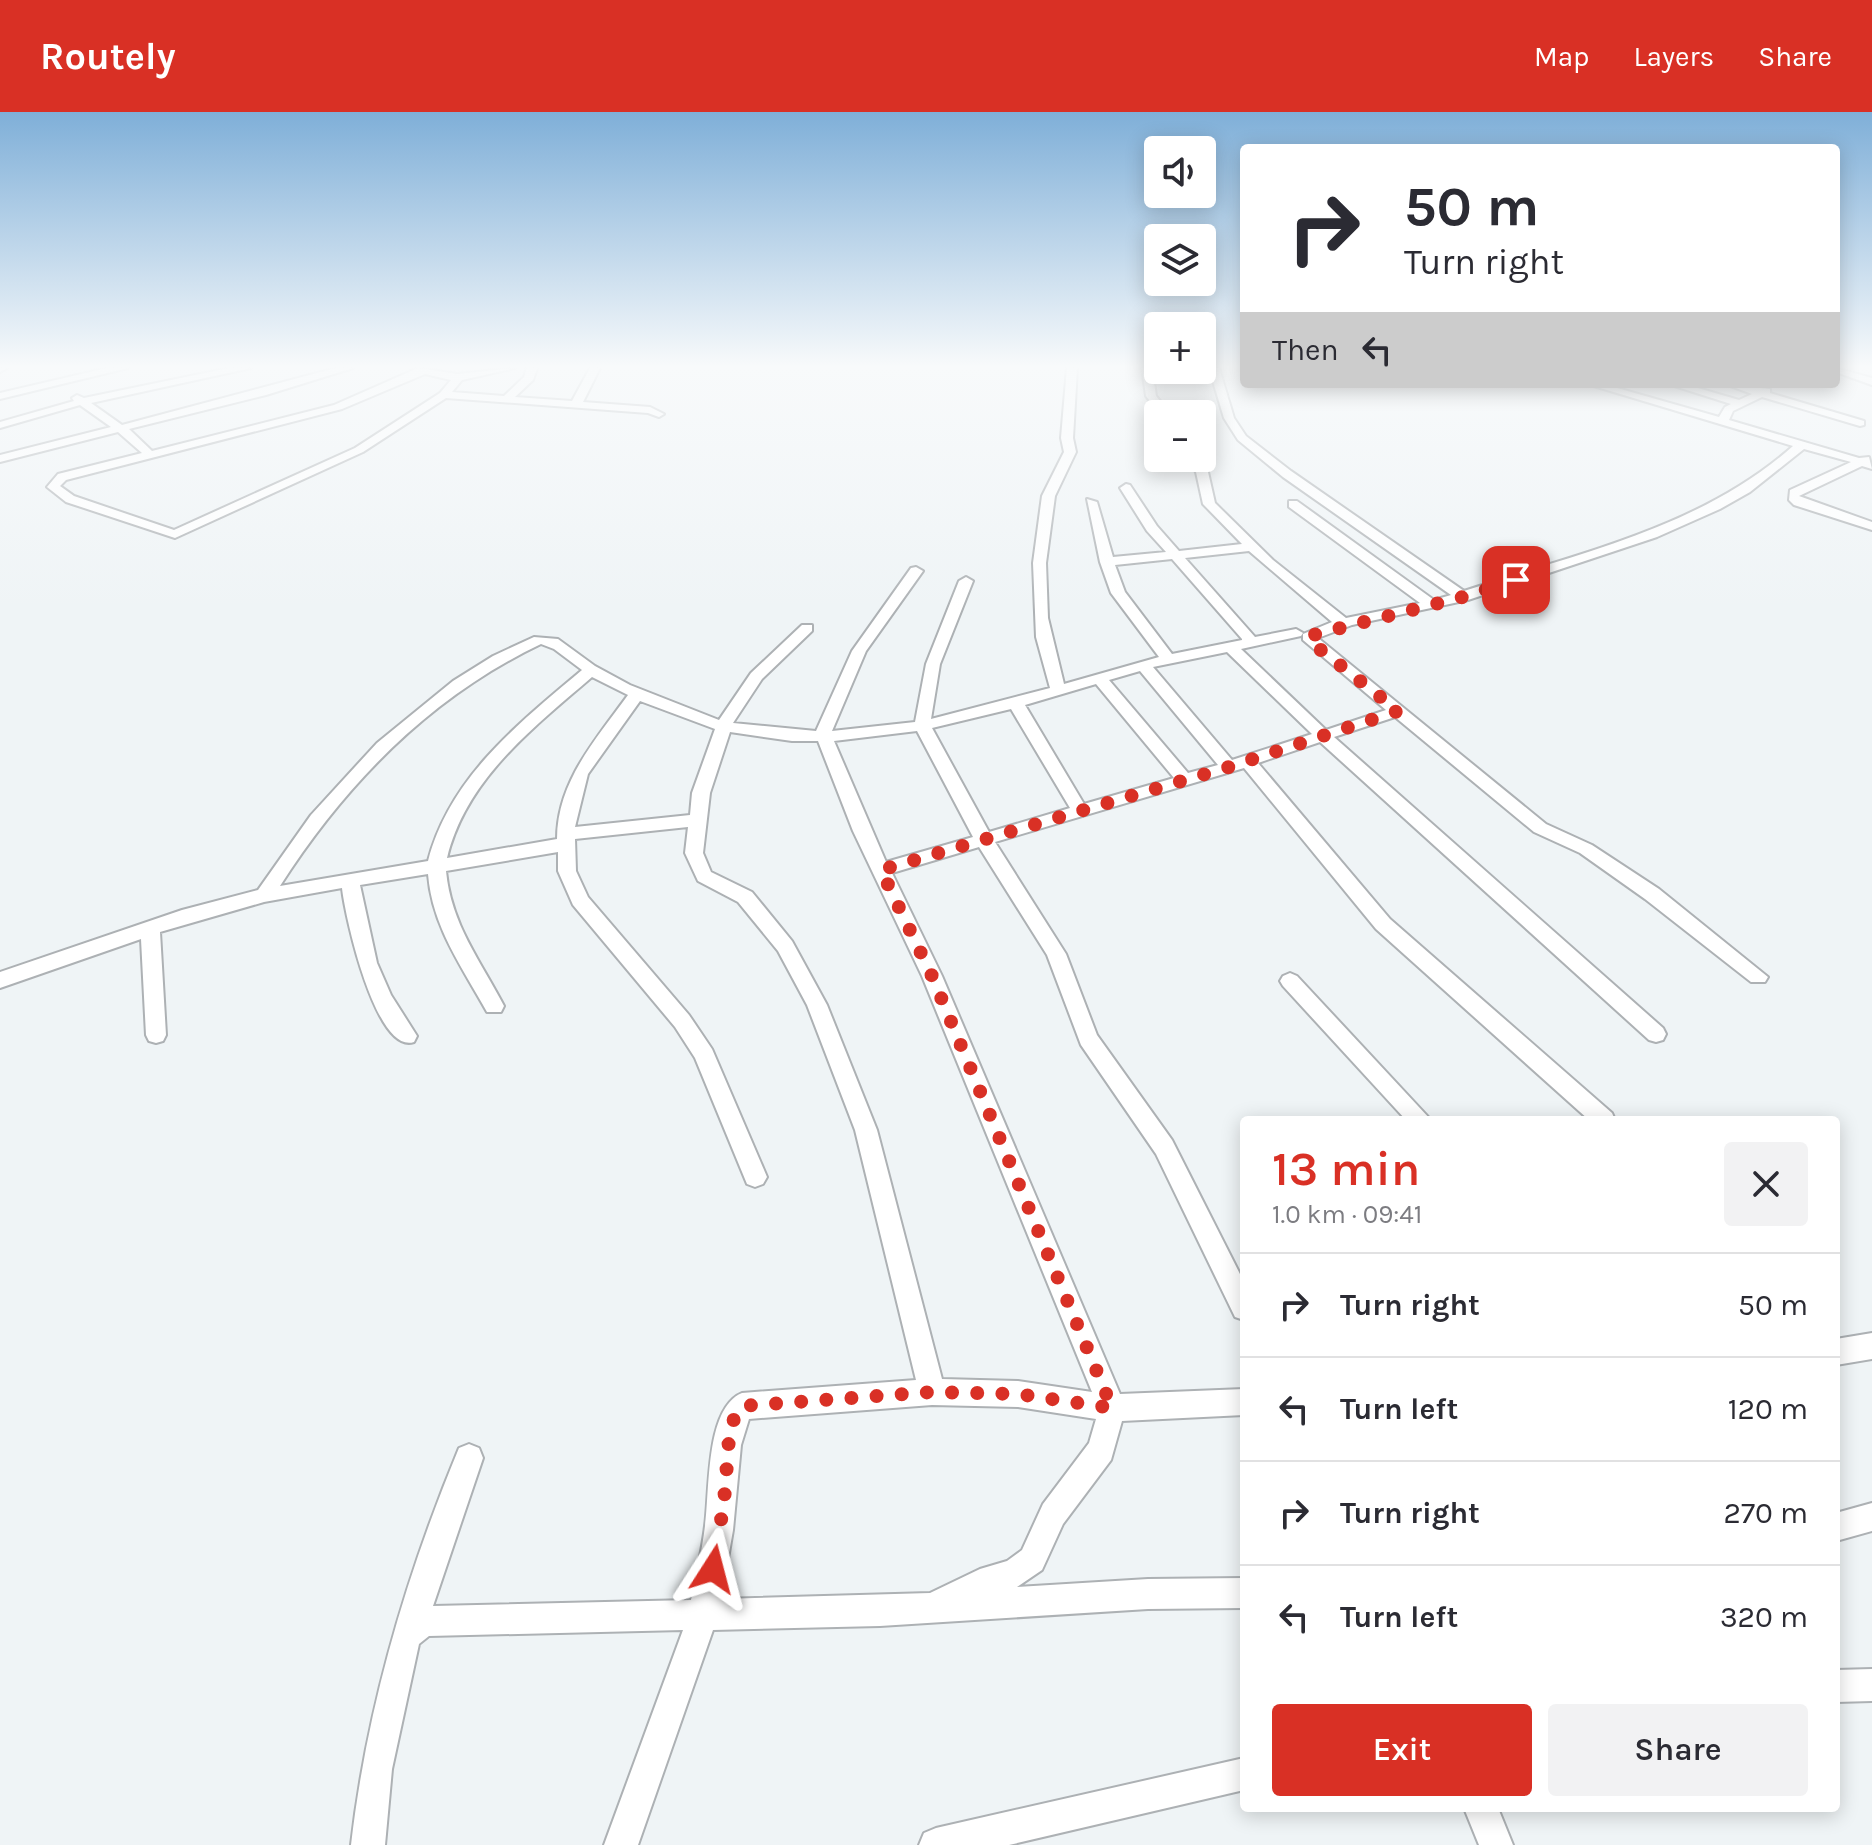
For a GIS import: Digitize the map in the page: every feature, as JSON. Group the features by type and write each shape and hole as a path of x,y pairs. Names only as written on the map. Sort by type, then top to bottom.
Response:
{"street":[{"path":"0,459 38,449"},
{"path":"144,449 149,454"},
{"path":"170,449 62,477 53,487 70,499 175,534 361,449"},
{"path":"1059,691 1042,644 1041,546 1053,481 1070,460 1068,449"},
{"path":"1256,449 1463,597"},
{"path":"1758,977 1652,894 1586,849 1540,828 1308,637 1463,597 1685,522 1727,503 1779,467 1797,449"},
{"path":"1814,449 1866,464"},
{"path":"1872,454 1866,464 1794,493 1793,497 1798,502 1872,526"},
{"path":"1202,472 1209,504 1252,547 1345,625"},
{"path":"1126,488 1146,521 1250,642"},
{"path":"1091,502 1107,562 1124,602 1168,659"},
{"path":"1293,504 1432,605"},
{"path":"1107,562 1252,547"},
{"path":"916,571 859,651 824,727 825,737 881,870 932,976 1112,1408 1101,1450 1053,1514 1032,1560 1013,1574 990,1579 929,1609"},
{"path":"966,581 933,664 922,725 984,840 1056,954 1088,1039 1164,1147 1240,1300"},
{"path":"807,628 756,676 724,725 707,773 694,853 699,869 710,880 745,897 785,946 817,1005 866,1130 932,1392"},
{"path":"264,895 302,836 425,709 471,673 514,650 544,639 591,670 724,725 742,730 825,737 922,725 1059,691 1143,665 1296,633"},
{"path":"1230,647 1322,735 1656,1034"},
{"path":"1143,665 1383,924 1599,1116"},
{"path":"494,1006 447,920 438,894 438,867 444,836 457,805 487,764 591,670"},
{"path":"1100,679 1184,779"},
{"path":"638,692 580,774 566,839 567,871 580,900 682,1021 704,1055 755,1177"},
{"path":"1015,702 1080,811"},
{"path":"881,870 1238,764 1398,711"},
{"path":"0,980 150,928 264,895 438,867 566,839 697,820"},
{"path":"350,881 354,922 369,975 407,1036"},
{"path":"150,928 156,1035"},
{"path":"1290,981 1416,1116"},
{"path":"1840,1349 1872,1346"},
{"path":"621,1845 682,1682 701,1617 724,1502 730,1426 737,1410 749,1404 932,1392 1018,1394 1112,1408 1240,1402"},
{"path":"368,1845 376,1769 406,1635 469,1458"},
{"path":"1840,1526 1872,1517"},
{"path":"410,1629 424,1621 701,1617 929,1609 1148,1594 1240,1593"},
{"path":"1840,1686 1872,1685"},
{"path":"936,1845 1240,1775"},
{"path":"1483,1812 1496,1845"}],"route":[{"path":"713,1569 724,1502 730,1426 742,1406 932,1392 1018,1394 1112,1408 932,976 881,870 1229,767 1398,711 1308,637 1516,580"}]}
